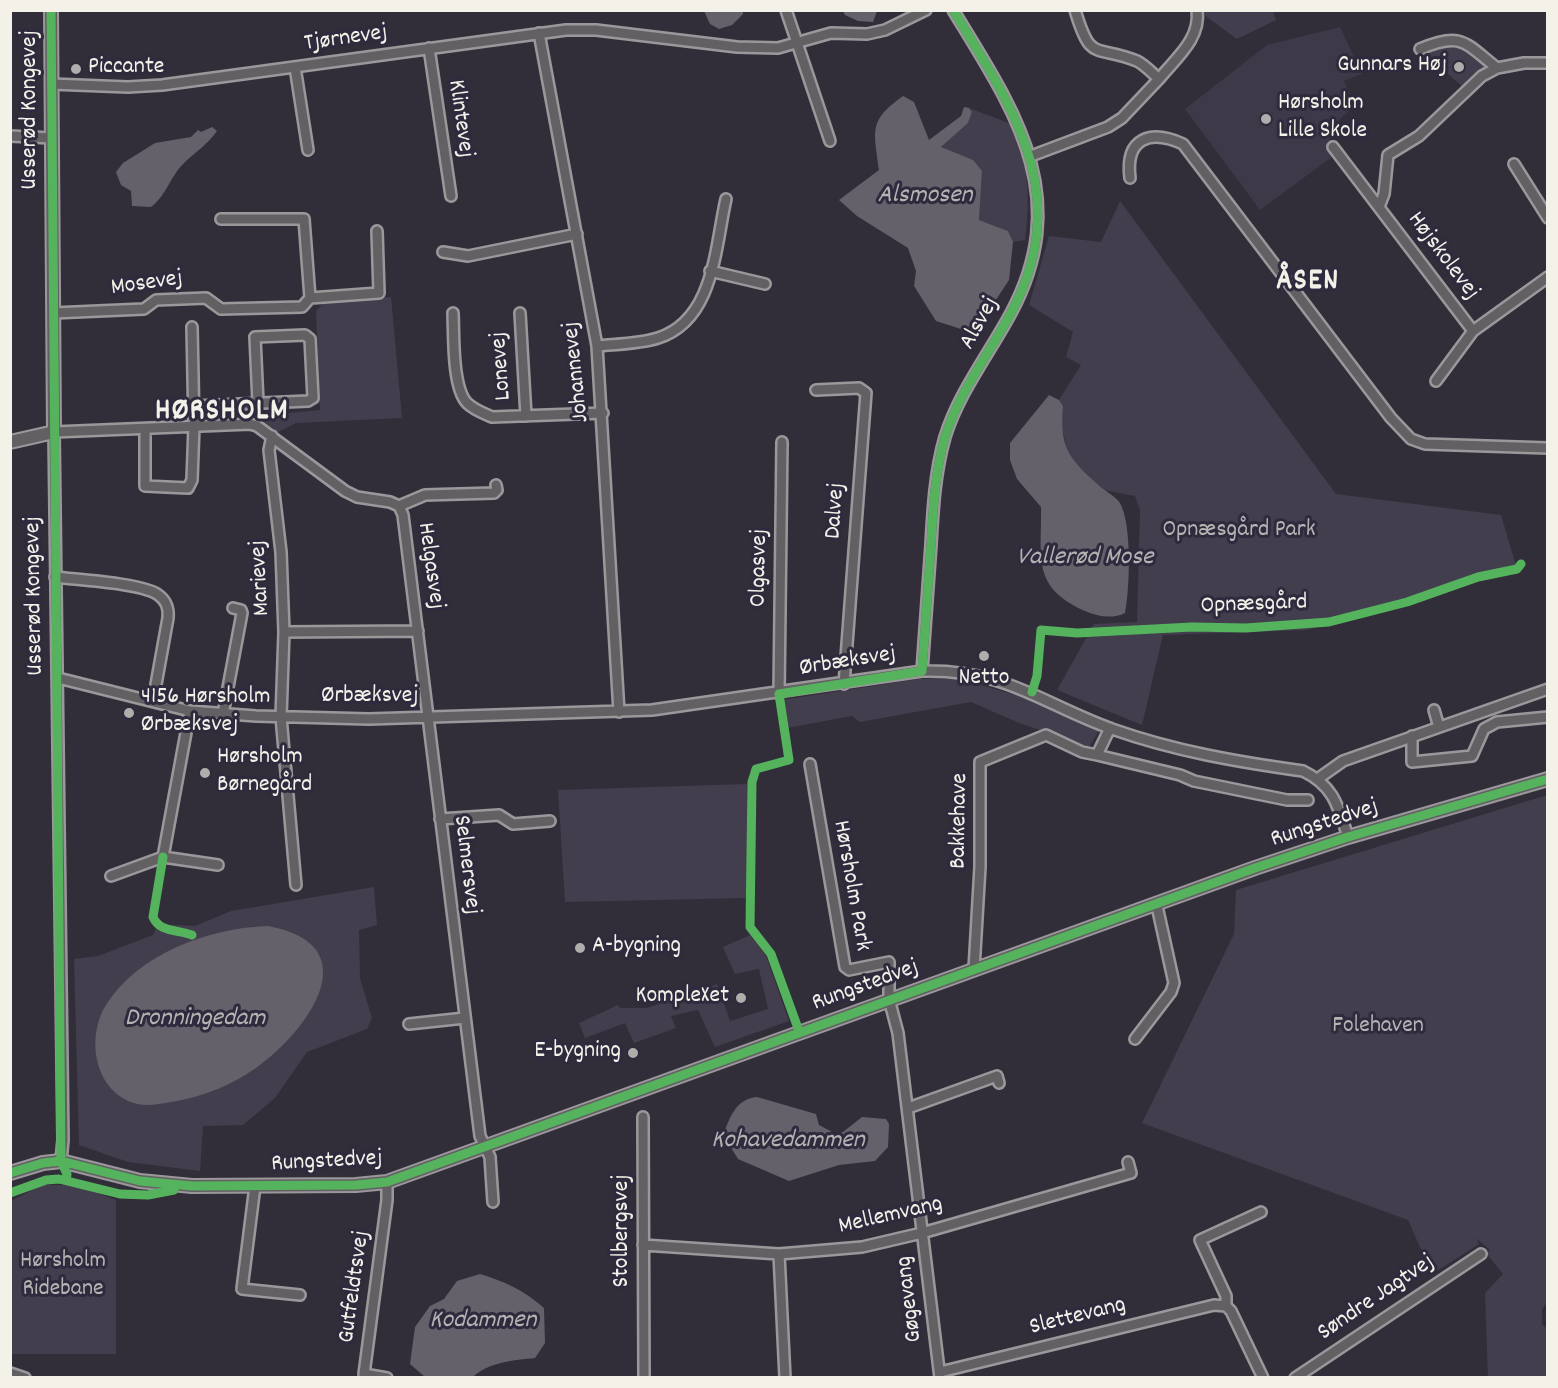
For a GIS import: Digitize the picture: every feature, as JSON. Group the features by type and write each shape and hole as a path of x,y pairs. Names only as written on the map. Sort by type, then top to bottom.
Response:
{"main road":[{"name":"Usserød Kongevej","path":"51,10 54,432"},
{"path":"10,442 54,432"},
{"name":"Rungstedvej","path":"10,1173 43,1163 62,1161 140,1181 192,1186 356,1185 387,1182 889,999 1348,837 1548,779"}],"street":[{"path":"786,10 830,141"},
{"name":"Tjørnevej","path":"51,84 128,87 566,30 596,30 737,47 778,48 796,45 831,33 867,34 885,30 926,10"},
{"name":"Alsvej","path":"922,671 939,464 953,415 1011,312 1027,276 1037,212 1031,156 1005,95 953,10"},
{"path":"1075,10 1084,38 1091,47 1103,53 1137,62 1159,78"},
{"path":"1031,156 1108,127 1122,118 1194,38 1199,24 1197,10"},
{"name":"Johannevej","path":"539,33 597,346 620,712"},
{"path":"1420,49 1444,39 1455,39 1464,42 1497,69"},
{"name":"Klintevej","path":"429,48 451,196"},
{"name":"Højskolevej","path":"1380,207 1384,195 1388,155 1419,136 1447,112 1464,91 1482,76 1497,69 1524,63 1548,63"},
{"path":"295,67 308,150"},
{"path":"1130,178 1128,163 1132,152 1140,142 1154,135 1168,137 1183,144 1391,418 1411,439 1425,444 1548,448"},
{"path":"10,136 52,138"},
{"name":"Højskolevej","path":"1333,147 1473,331"},
{"path":"1514,164 1548,218"},
{"path":"597,346 656,338 678,328 701,301 726,199"},
{"path":"221,219 304,219 310,298"},
{"name":"Mosevej","path":"53,313 144,309 156,300 206,298 221,309 302,307 310,298 379,293 377,231"},
{"path":"442,252 468,256 577,234"},
{"path":"710,271 765,284"},
{"path":"1436,381 1473,331 1548,277"},
{"path":"453,313 458,387 466,402 478,412 492,417 603,413"},
{"name":"Lonevej","path":"520,313 526,416"},
{"path":"145,429 145,486 188,488 192,480 194,426 192,327"},
{"path":"194,406 308,401 313,398 310,339 304,335 255,337 258,403"},
{"name":"Dalvej","path":"816,390 859,388 866,393 844,684"},
{"path":"54,432 250,424 272,436 357,498 390,502 399,506"},
{"name":"Usserød Kongevej","path":"54,432 62,1161"},
{"name":"Marievej","path":"272,436 269,450 282,552 284,632 281,717 296,885"},
{"name":"Olgasvej","path":"779,694 783,442"},
{"name":"Helgasvej","path":"426,718 418,631 399,506 425,495 494,493 497,490 496,485"},
{"path":"55,577 148,590 165,601 169,608 168,618 153,701"},
{"path":"223,714 242,613 241,610 233,608"},
{"name":"Helgasvej","path":"284,632 418,631"},
{"name":"Ørbæksvej","path":"58,678 190,711 281,717 426,718 620,712 779,694 922,671 957,672 997,679 1110,728 1194,753 1303,771 1319,778"},
{"path":"1348,837 1336,803 1319,778 1343,761 1548,689"},
{"path":"1434,710 1439,727"},
{"path":"163,857 190,711"},
{"path":"1412,736 1412,762 1472,756 1484,729 1497,722 1548,717"},
{"name":"Selmersvej","path":"426,718 480,1136 490,1157 493,1202"},
{"path":"1097,755 1110,728"},
{"name":"Bakkehave","path":"974,969 980,867 980,762 1046,735 1082,752 1180,775 1194,781 1287,800 1308,800"},
{"name":"Hørsholm Park","path":"810,764 844,967 849,970 889,962 889,999"},
{"path":"440,819 499,815 513,824 550,821"},
{"path":"111,876 163,857 218,866"},
{"path":"1135,1039 1171,992 1174,983 1157,906"},
{"name":"Gøgevang","path":"889,999 898,1034 940,1375"},
{"path":"409,1024 465,1018"},
{"path":"908,1108 997,1076 999,1083"},
{"name":"Stolbergsvej","path":"643,1117 644,1377"},
{"name":"Mellemvang","path":"643,1245 779,1254 862,1247 922,1233 1131,1173 1128,1162"},
{"name":"Gutfeldtsvej","path":"387,1182 387,1200 364,1374 387,1377"},
{"path":"255,1186 242,1289 300,1295"},
{"path":"1261,1212 1200,1240 1226,1296 1226,1306 1231,1311 1261,1373"},
{"path":"779,1254 784,1377"},
{"name":"Søndre Jagtvej","path":"1295,1377 1481,1254"},
{"name":"Slettevang","path":"940,1375 1214,1305 1226,1306"},
{"path":"10,1373 25,1377"}],"shaded area":[{"name":"Hørsholm Lille Skole","path":"1340,27 1362,74 1344,81 1355,106 1328,129 1332,157 1260,210 1185,109 1267,45"}],"green space":[{"path":"1203,11 1273,11 1276,20 1237,39 1204,15"},
{"path":"1446,44 1462,46 1489,66 1463,87 1425,54"},
{"path":"969,108 1014,125 1027,182 1028,210 1025,240 1013,242 1008,231 979,220 982,171 941,147 968,123 972,112"},
{"name":"Opnæsgård Park","path":"1120,201 1336,494 1501,515 1517,569 1307,630 1163,635 1142,725 1057,690 1094,624 1137,622 1140,510 1135,496 1104,490 1069,457 1061,424 1063,406 1059,400 1081,365 1066,357 1073,332 1029,305 1049,236 1101,242"},
{"path":"391,297 402,418 296,423 276,433 255,416 320,410 316,311 325,301"},
{"path":"918,679 961,679 1018,696 1099,731 1089,747 1019,723 971,702 860,722 852,716 787,728 782,700"},
{"path":"747,784 747,898 565,902 558,790"},
{"name":"Folehaven","path":"1547,795 1548,1300 1542,1310 1542,1324 1547,1329 1547,1377 1488,1377 1485,1293 1503,1274 1486,1253 1490,1250 1476,1238 1479,1244 1432,1274 1408,1220 1142,1123 1234,934 1236,890"},
{"path":"374,887 377,925 359,930 360,978 372,1018 367,1029 307,1052 275,1098 243,1125 203,1126 200,1171 128,1162 79,1145 74,959 98,956 153,935 158,924 195,926 231,911"},
{"path":"750,935 766,956 789,1021 715,1047 698,1010 671,1016 676,1028 634,1043 625,1023 585,1038 579,1023 618,1005 620,1008 647,1008 717,984 730,1021 768,1009 759,969 735,974 723,947"},
{"name":"Hørsholm Ridebane","path":"42,1185 76,1185 116,1200 116,1354 11,1354 11,1201"}],"water":[{"path":"843,10 877,11 873,22 858,21 845,15"},
{"path":"704,11 743,11 743,14 732,25 719,29 710,24"},
{"name":"Alsmosen","path":"903,96 914,102 929,140 961,116 964,107 969,108 972,112 968,123 941,147 973,160 982,171 979,220 1008,231 1013,242 1009,280 978,327 967,331 936,321 914,286 916,271 908,248 857,216 839,200 879,170 876,127 884,112"},
{"path":"212,127 217,131 180,167 165,191 151,207 132,206 131,191 121,185 116,172 123,163 155,143 191,137 198,130 201,132"},
{"name":"Vallerød Mose","path":"1049,395 1059,400 1063,406 1063,434 1069,453 1082,470 1120,503 1124,513 1127,526 1129,573 1125,613 1120,615 1105,617 1095,615 1068,602 1055,592 1043,569 1041,507 1017,479 1010,460 1010,443"},
{"name":"Dronningedam","path":"268,926 299,936 317,951 323,969 320,990 310,1011 295,1032 276,1052 256,1068 208,1093 177,1101 146,1105 128,1101 116,1094 101,1072 95,1044 100,1017 120,987 137,971 177,947 222,932"},
{"name":"Kohavedammen","path":"757,1097 816,1114 819,1125 836,1134 843,1132 862,1117 886,1119 889,1124 888,1147 875,1161 839,1165 789,1181 738,1159 723,1135 738,1105"},
{"name":"Kodammen","path":"480,1274 514,1287 544,1308 545,1343 535,1358 494,1365 473,1377 425,1377 410,1364 415,1327 430,1306 444,1299 457,1281"}],"cycle path":[{"path":"51,10 61,1161 67,1174 66,1180"},
{"path":"799,1031 771,954 750,927 752,782 756,769 789,760 779,694 922,671 935,490 945,437 958,404 1011,313 1029,270 1037,230 1036,192 1028,155 1015,119 997,83 953,10"},
{"name":"Opnæsgård","path":"1032,692 1037,676 1041,630 1077,633 1192,627 1246,628 1329,622 1407,602 1478,577 1517,569 1521,564"},
{"path":"10,1173 43,1163 61,1161 140,1181 192,1186 356,1185 387,1182 1255,868 1348,837 1548,779"},
{"path":"163,857 153,917 164,928 192,935"},
{"path":"10,1193 46,1180 59,1179 120,1194 148,1195 174,1190"}],"place":[{"name":"Gunnars Høj","path":"1459,67"},
{"name":"Piccante","path":"76,69"},
{"name":"Hørsholm Lille Skole","path":"1266,119"},
{"name":"Netto","path":"984,656"},
{"name":"4156 Hørsholm Ørbæksvej","path":"129,713"},
{"name":"Hørsholm Børnegård","path":"205,773"},
{"name":"A-bygning","path":"580,948"},
{"name":"KompleXet","path":"741,998"},
{"name":"E-bygning","path":"633,1053"}],"district":[{"name":"ÅSEN","path":"1308,284"},
{"name":"HØRSHOLM","path":"222,414"}]}
